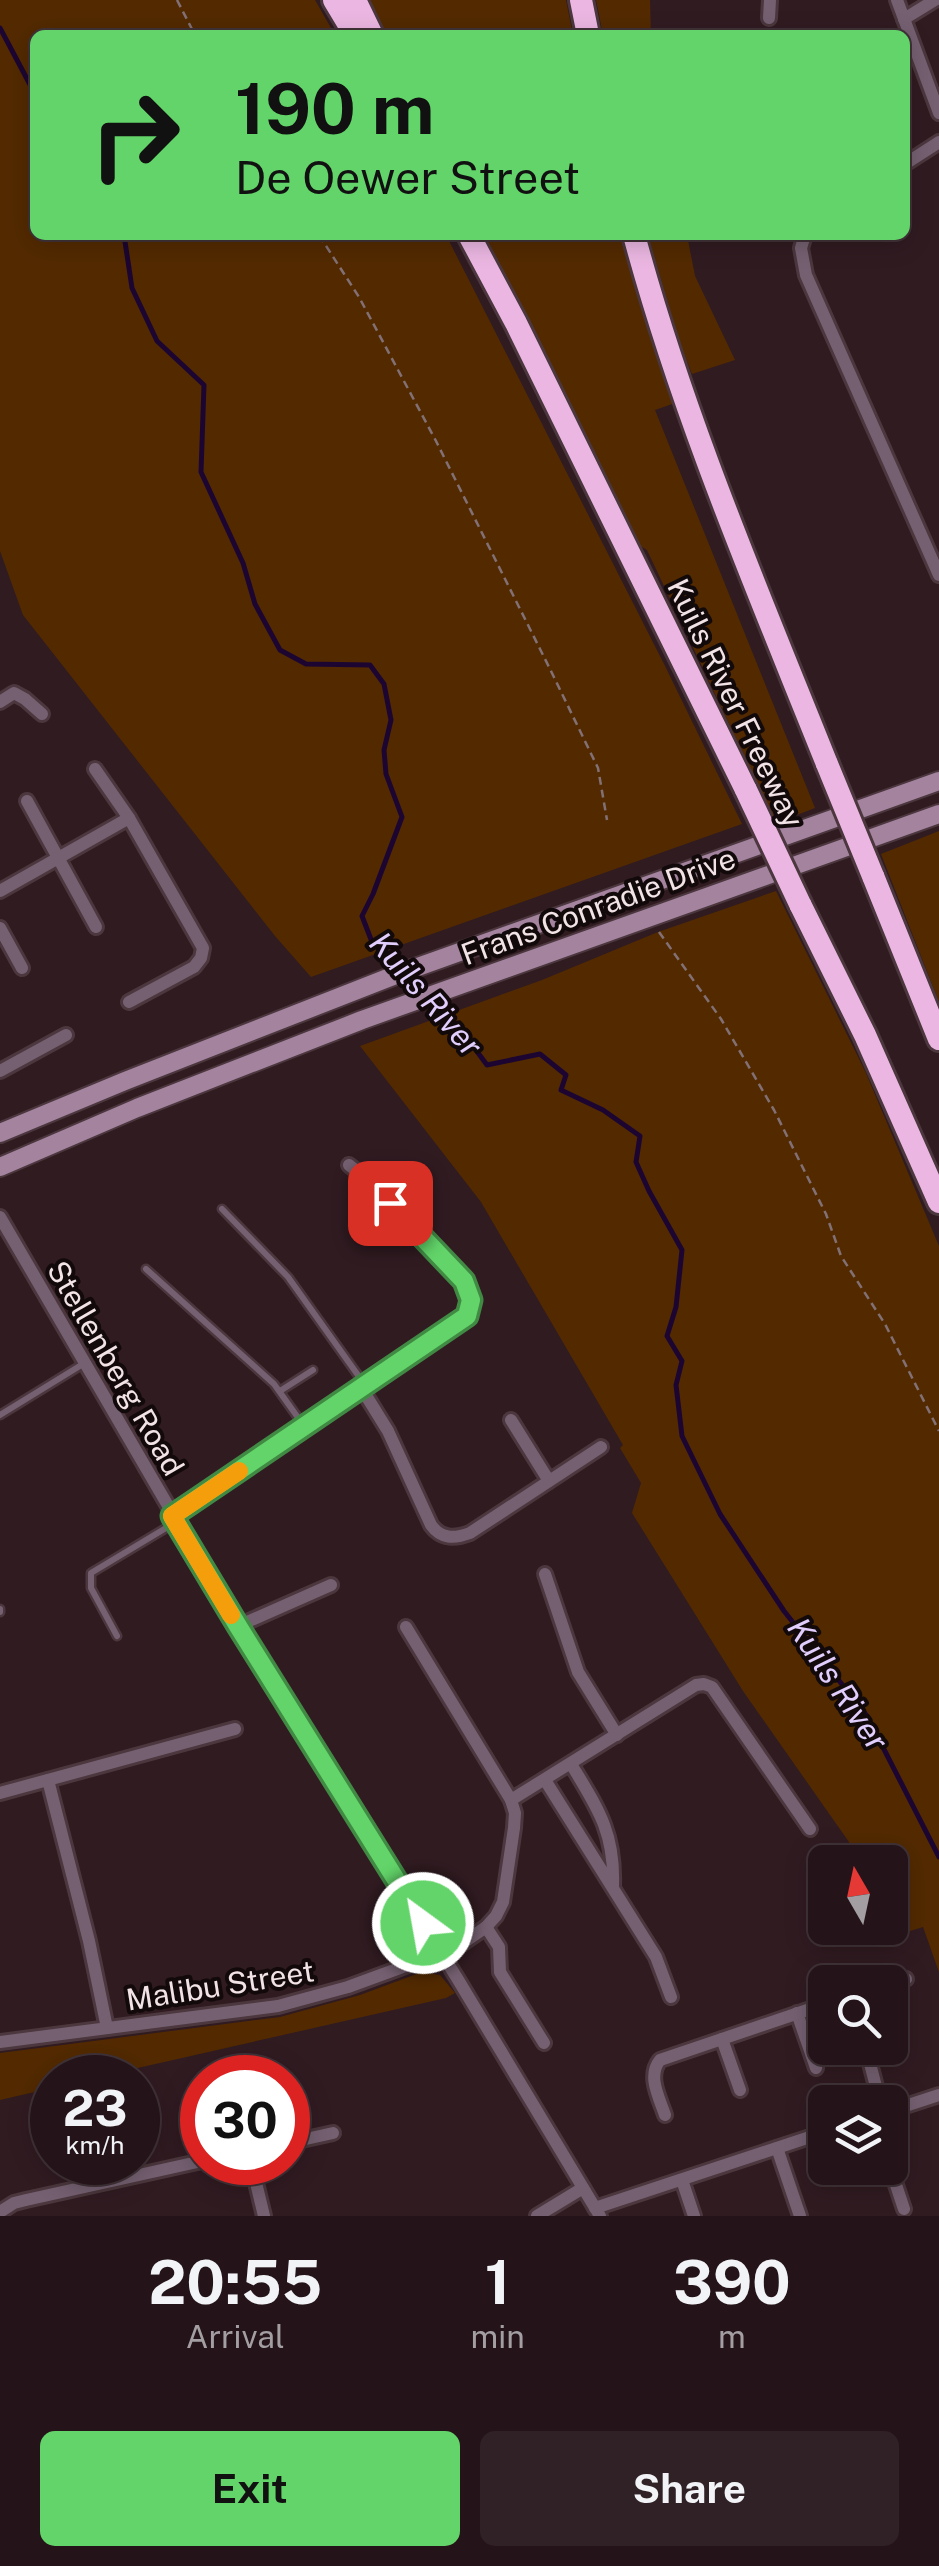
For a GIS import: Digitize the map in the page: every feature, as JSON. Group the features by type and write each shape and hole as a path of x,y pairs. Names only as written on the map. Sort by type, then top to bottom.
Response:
{"highway":[{"path":"334,0 352,30"},
{"path":"356,0 370,30"},
{"path":"581,0 587,30"},
{"name":"Kuils River Freeway","path":"472,240 866,1035 939,1202"},
{"name":"Kuils River Freeway","path":"635,240 676,379 702,450 939,1039"}],"street":[{"path":"769,18 770,0"},
{"path":"898,0 908,30"},
{"path":"904,19 934,0"},
{"path":"910,35 939,113"},
{"path":"910,161 939,142"},
{"path":"803,240 801,259 806,274 939,575"},
{"path":"0,702 20,695 42,714"},
{"path":"95,769 129,818 203,951 194,967 129,1002"},
{"name":"Frans Conradie Drive","path":"0,1133 125,1080 432,961 939,780"},
{"path":"26,801 96,926"},
{"name":"Frans Conradie Drive","path":"0,1167 384,1012 939,814"},
{"path":"0,892 129,818"},
{"path":"0,928 22,968"},
{"path":"0,1071 66,1036"},
{"path":"174,1519 464,1320 469,1311 471,1300 464,1281 368,1180 348,1165"},
{"name":"Stellenberg Road","path":"0,1218 238,1626 598,2212"},
{"path":"364,1387 430,1525 442,1535 458,1538 470,1533 602,1447"},
{"path":"511,1420 549,1481"},
{"path":"545,1574 578,1672 617,1735"},
{"path":"238,1626 331,1585"},
{"path":"406,1627 515,1813 504,1895 496,1916 486,1927 441,1952"},
{"path":"510,1800 696,1685 710,1686 810,1829"},
{"path":"0,1792 235,1729"},
{"path":"571,1764 605,1821 613,1888"},
{"path":"48,1780 89,1941 106,2028"},
{"path":"544,1780 656,1957 671,1997"},
{"path":"486,1927 499,1947 501,1975 544,2042"},
{"name":"Malibu Street","path":"0,2042 251,2011 348,1988 441,1952"},
{"path":"665,2115 654,2082 656,2064 663,2058 808,2010"},
{"path":"798,2014 816,2068"},
{"path":"722,2039 740,2090"},
{"path":"908,2105 939,2094"},
{"path":"310,2138 333,2132"},
{"path":"598,2212 808,2138"},
{"path":"777,2148 800,2216"},
{"path":"0,2212 14,2203 180,2167"},
{"path":"682,2180 694,2216"},
{"path":"257,2185 264,2216"},
{"path":"896,2185 904,2210"},
{"path":"537,2216 583,2188"}],"lane":[{"path":"222,1209 288,1277 364,1387"},
{"path":"146,1269 280,1391 305,1427"},
{"path":"0,1415 84,1363"},
{"path":"280,1391 313,1370"},
{"path":"117,1636 91,1588 91,1573 174,1519"}],"path":[{"path":"177,0 192,30"},
{"path":"322,240 359,296 436,441 550,669 598,768 606,820"},
{"path":"658,932 721,1019 774,1110 826,1214 841,1256 885,1324 939,1431"}],"shaded area":[{"path":"0,0 315,0 332,30 30,30 30,240 449,240 742,824 311,977 23,615 0,551"},
{"path":"370,0 566,0 572,30 385,30"},
{"path":"596,0 650,0 651,30 602,30"},
{"path":"487,240 628,240 675,403 655,410 815,808 776,823 647,550 635,543"},
{"path":"649,240 688,240 695,276 735,360 692,374"},
{"path":"939,831 939,1002 881,854"},
{"path":"776,891 865,1071 939,1246 939,1972 923,1927 908,1932 908,1845 850,1845 743,1691 632,1513 641,1483 620,1448 623,1445 481,1202 360,1046 542,980 658,932"},
{"path":"422,1972 440,1975 455,1993 195,2055 180,2055 180,2058 160,2063 160,2055 30,2055 30,2093 0,2100 0,2053 280,2017 360,1995"}],"waterway":[{"name":"Kuils River","path":"0,28 30,85"},
{"name":"Kuils River","path":"125,240 132,288 157,341 204,385 201,472 243,563 255,604 280,650 306,664 370,665 384,684 391,720 384,750 386,774 402,817 362,916 372,942 467,1038 487,1065 540,1054 566,1075 561,1090 603,1110 640,1136 636,1162 682,1250 676,1307 667,1336 682,1361 676,1385 682,1436 720,1514 784,1611 867,1716 939,1857"}],"slow traffic":[{"path":"231,1615 172,1516 239,1471"}],"route":[{"path":"390,1203 464,1281 471,1300 467,1316 172,1516 423,1923"}]}
